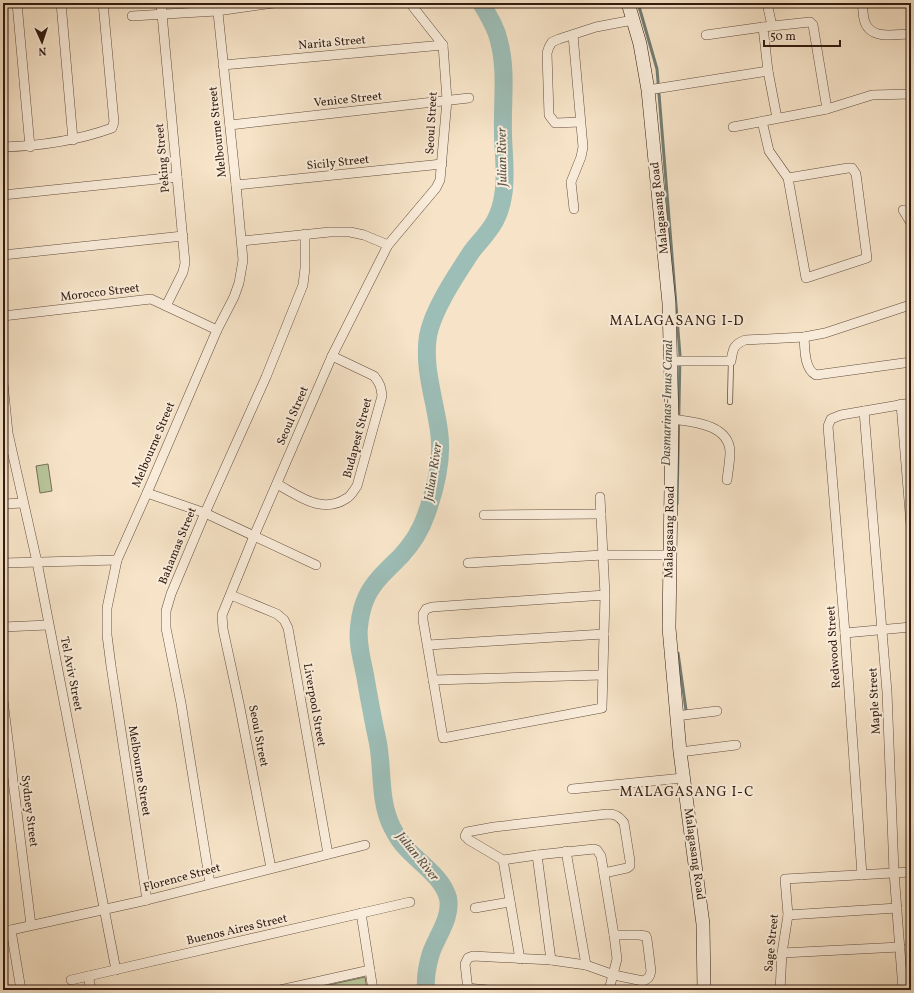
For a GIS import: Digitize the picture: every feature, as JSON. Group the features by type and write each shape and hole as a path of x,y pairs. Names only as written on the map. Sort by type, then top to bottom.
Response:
{"main road":[{"name":"Malagasang Road","path":"628,3 640,44 648,90 670,303 672,420 669,628 680,752 703,924 704,990"}],"street":[{"path":"18,3 30,147"},
{"path":"61,3 73,140"},
{"path":"3,147 30,147 73,140 112,128 114,122 103,3"},
{"name":"Peking Street","path":"161,3 186,263 166,306"},
{"path":"132,16 217,7 274,3"},
{"path":"410,3 444,45"},
{"path":"767,3 768,71 777,118"},
{"path":"862,3 864,20 873,33 879,35 911,34"},
{"name":"Melbourne Street","path":"147,900 107,635 106,608 117,560 239,283 243,260 242,241 217,7"},
{"path":"580,122 555,123 548,115 547,53 549,47 552,42 596,27 634,20"},
{"path":"706,35 810,22 813,25 827,109"},
{"path":"573,35 582,153 571,182 574,209"},
{"name":"Narita Street","path":"223,65 444,45"},
{"name":"Seoul Street","path":"271,868 223,629 222,615 254,536 332,356 388,245 436,188 440,180 447,100 444,45"},
{"path":"648,90 768,71"},
{"path":"733,127 827,109 872,95 911,94"},
{"name":"Venice Street","path":"230,125 469,98"},
{"path":"762,121 769,150 788,178 806,278 867,258 856,174 852,168 788,178"},
{"name":"Sicily Street","path":"236,185 442,164"},
{"path":"3,195 177,177"},
{"path":"903,210 911,223"},
{"path":"242,241 305,234 350,232 364,235 388,245"},
{"name":"Bahamas Street","path":"210,883 181,704 166,628 166,611 171,594 205,513 266,377 303,285 306,268 305,234"},
{"path":"3,255 183,236"},
{"name":"Morocco Street","path":"3,316 150,299 217,330"},
{"path":"672,361 731,362 734,348 745,340 804,337 825,333 911,306"},
{"path":"804,337 808,366 811,372 816,375 911,362"},
{"name":"Budapest Street","path":"277,484 315,504 327,505 337,503 348,498 357,486 382,396 381,387 379,381 374,376 332,356"},
{"name":"Tel Aviv Street","path":"3,383 8,433 37,562 116,970"},
{"path":"864,411 911,403"},
{"path":"901,404 911,525"},
{"name":"Redwood Street","path":"862,875 845,633 828,432 831,419 841,415 864,411"},
{"name":"Maple Street","path":"864,411 888,700 894,872 903,990"},
{"path":"672,420 708,426 721,432 727,441 730,451 728,480"},
{"path":"147,492 205,513 316,565"},
{"path":"600,497 605,595 602,708 443,738 423,620 423,614 426,609 432,607 605,595"},
{"path":"3,504 23,503"},
{"path":"484,515 601,514"},
{"path":"468,563 603,555 671,555"},
{"path":"3,564 117,560"},
{"name":"Liverpool Street","path":"231,594 277,614 284,620 288,628 328,854"},
{"path":"3,627 48,625"},
{"path":"845,633 911,627"},
{"path":"428,645 604,634"},
{"path":"433,680 602,675"},
{"name":"Sydney Street","path":"3,700 31,925"},
{"path":"676,716 717,711"},
{"path":"680,752 736,745"},
{"path":"572,790 683,778"},
{"path":"604,873 624,869 630,866 624,822 616,814 471,830 466,834 469,840 503,860 566,851 597,850 601,856 604,873 616,959 614,976 609,990"},
{"name":"Florence Street","path":"7,930 105,910 365,845"},
{"path":"566,851 586,965"},
{"path":"537,855 551,960"},
{"path":"503,860 520,959"},
{"path":"862,875 911,872"},
{"name":"Sage Street","path":"780,990 782,953 788,914 785,879 862,875"},
{"name":"Buenos Aires Street","path":"70,980 410,902"},
{"path":"475,908 510,902"},
{"path":"788,914 897,908"},
{"path":"361,913 373,990"},
{"path":"7,930 21,990"},
{"path":"488,990 468,989 465,964 468,958 473,956 551,960 586,965 614,976 643,981 648,979 650,971 646,936 639,934 614,936"},
{"path":"782,953 900,947"},
{"path":"280,990 370,970"},
{"path":"89,976 90,990"}],"lane":[{"path":"730,402 731,362"}],"green space":[{"path":"48,464 52,491 40,493 36,466"},
{"path":"365,977 367,990 306,990"}],"waterway":[{"name":"Julian River","path":"426,990 428,962 446,919 449,905 448,898 436,877 401,842 388,817 383,796 380,754 360,651 359,623 364,604 370,590 409,547 422,526 430,505 438,473 440,442 428,372 428,336 440,303 472,251 495,221 503,199 505,172 503,132 503,64 496,31 481,3"},
{"name":"Dasmarinas-Imus Canal","path":"638,3 657,69 680,355 677,504"},
{"name":"Dasmarinas-Imus Canal","path":"678,653 686,710"}],"district":[{"name":"MALAGASANG I-D","path":"677,321"},
{"name":"MALAGASANG I-C","path":"687,792"}]}
